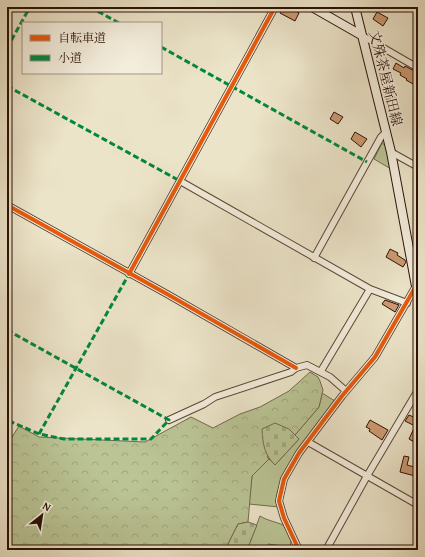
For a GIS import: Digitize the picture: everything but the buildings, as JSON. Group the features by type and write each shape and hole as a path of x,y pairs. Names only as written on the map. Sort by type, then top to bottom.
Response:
{"main road":[{"path":"312,7 361,35"},
{"name":"文殊茶屋新田線","path":"355,7 391,152 418,297"}],"street":[{"path":"129,274 275,7"},
{"path":"361,35 418,68"},
{"path":"314,258 381,137 386,132"},
{"path":"391,152 418,167"},
{"path":"180,181 370,289 407,303"},
{"path":"7,205 296,368"},
{"path":"300,550 284,518 279,501 284,479 299,453 346,391 375,357 416,286"},
{"path":"321,371 370,289"},
{"path":"169,420 204,404 215,397 291,372 296,368 307,365 321,371 346,391"},
{"path":"326,550 367,476 418,390"},
{"path":"308,442 418,505"}],"green space":[{"path":"382,143 386,146 391,169 374,159"},
{"path":"310,372 318,377 323,390 319,407 295,435 289,429 267,457 269,459 252,476 248,522 238,524 225,550 7,550 7,445 19,426 39,437 145,442 191,417 213,428 240,414 260,407 289,391"},
{"path":"322,393 335,401 284,473 277,493 279,507 249,504 252,476 269,459 275,465 299,439 295,435 319,407"},
{"path":"275,423 289,429 299,439 275,465 268,457 265,449 262,429"},
{"path":"260,516 287,528 290,532 291,538 290,547 268,544 266,550 247,550"},
{"path":"248,522 257,525 247,550 225,550 238,524"}],"marked path":[{"path":"7,48 30,7"},
{"path":"90,7 117,22"},
{"path":"162,48 367,162"},
{"path":"7,86 180,181"},
{"path":"39,434 129,274"},
{"path":"7,330 169,420 151,439 64,439 39,434 7,420"}],"cycle path":[{"path":"129,274 275,7"},
{"path":"7,205 296,368"},
{"path":"299,550 284,518 279,501 284,479 299,453 342,396 375,357 416,286"}]}
